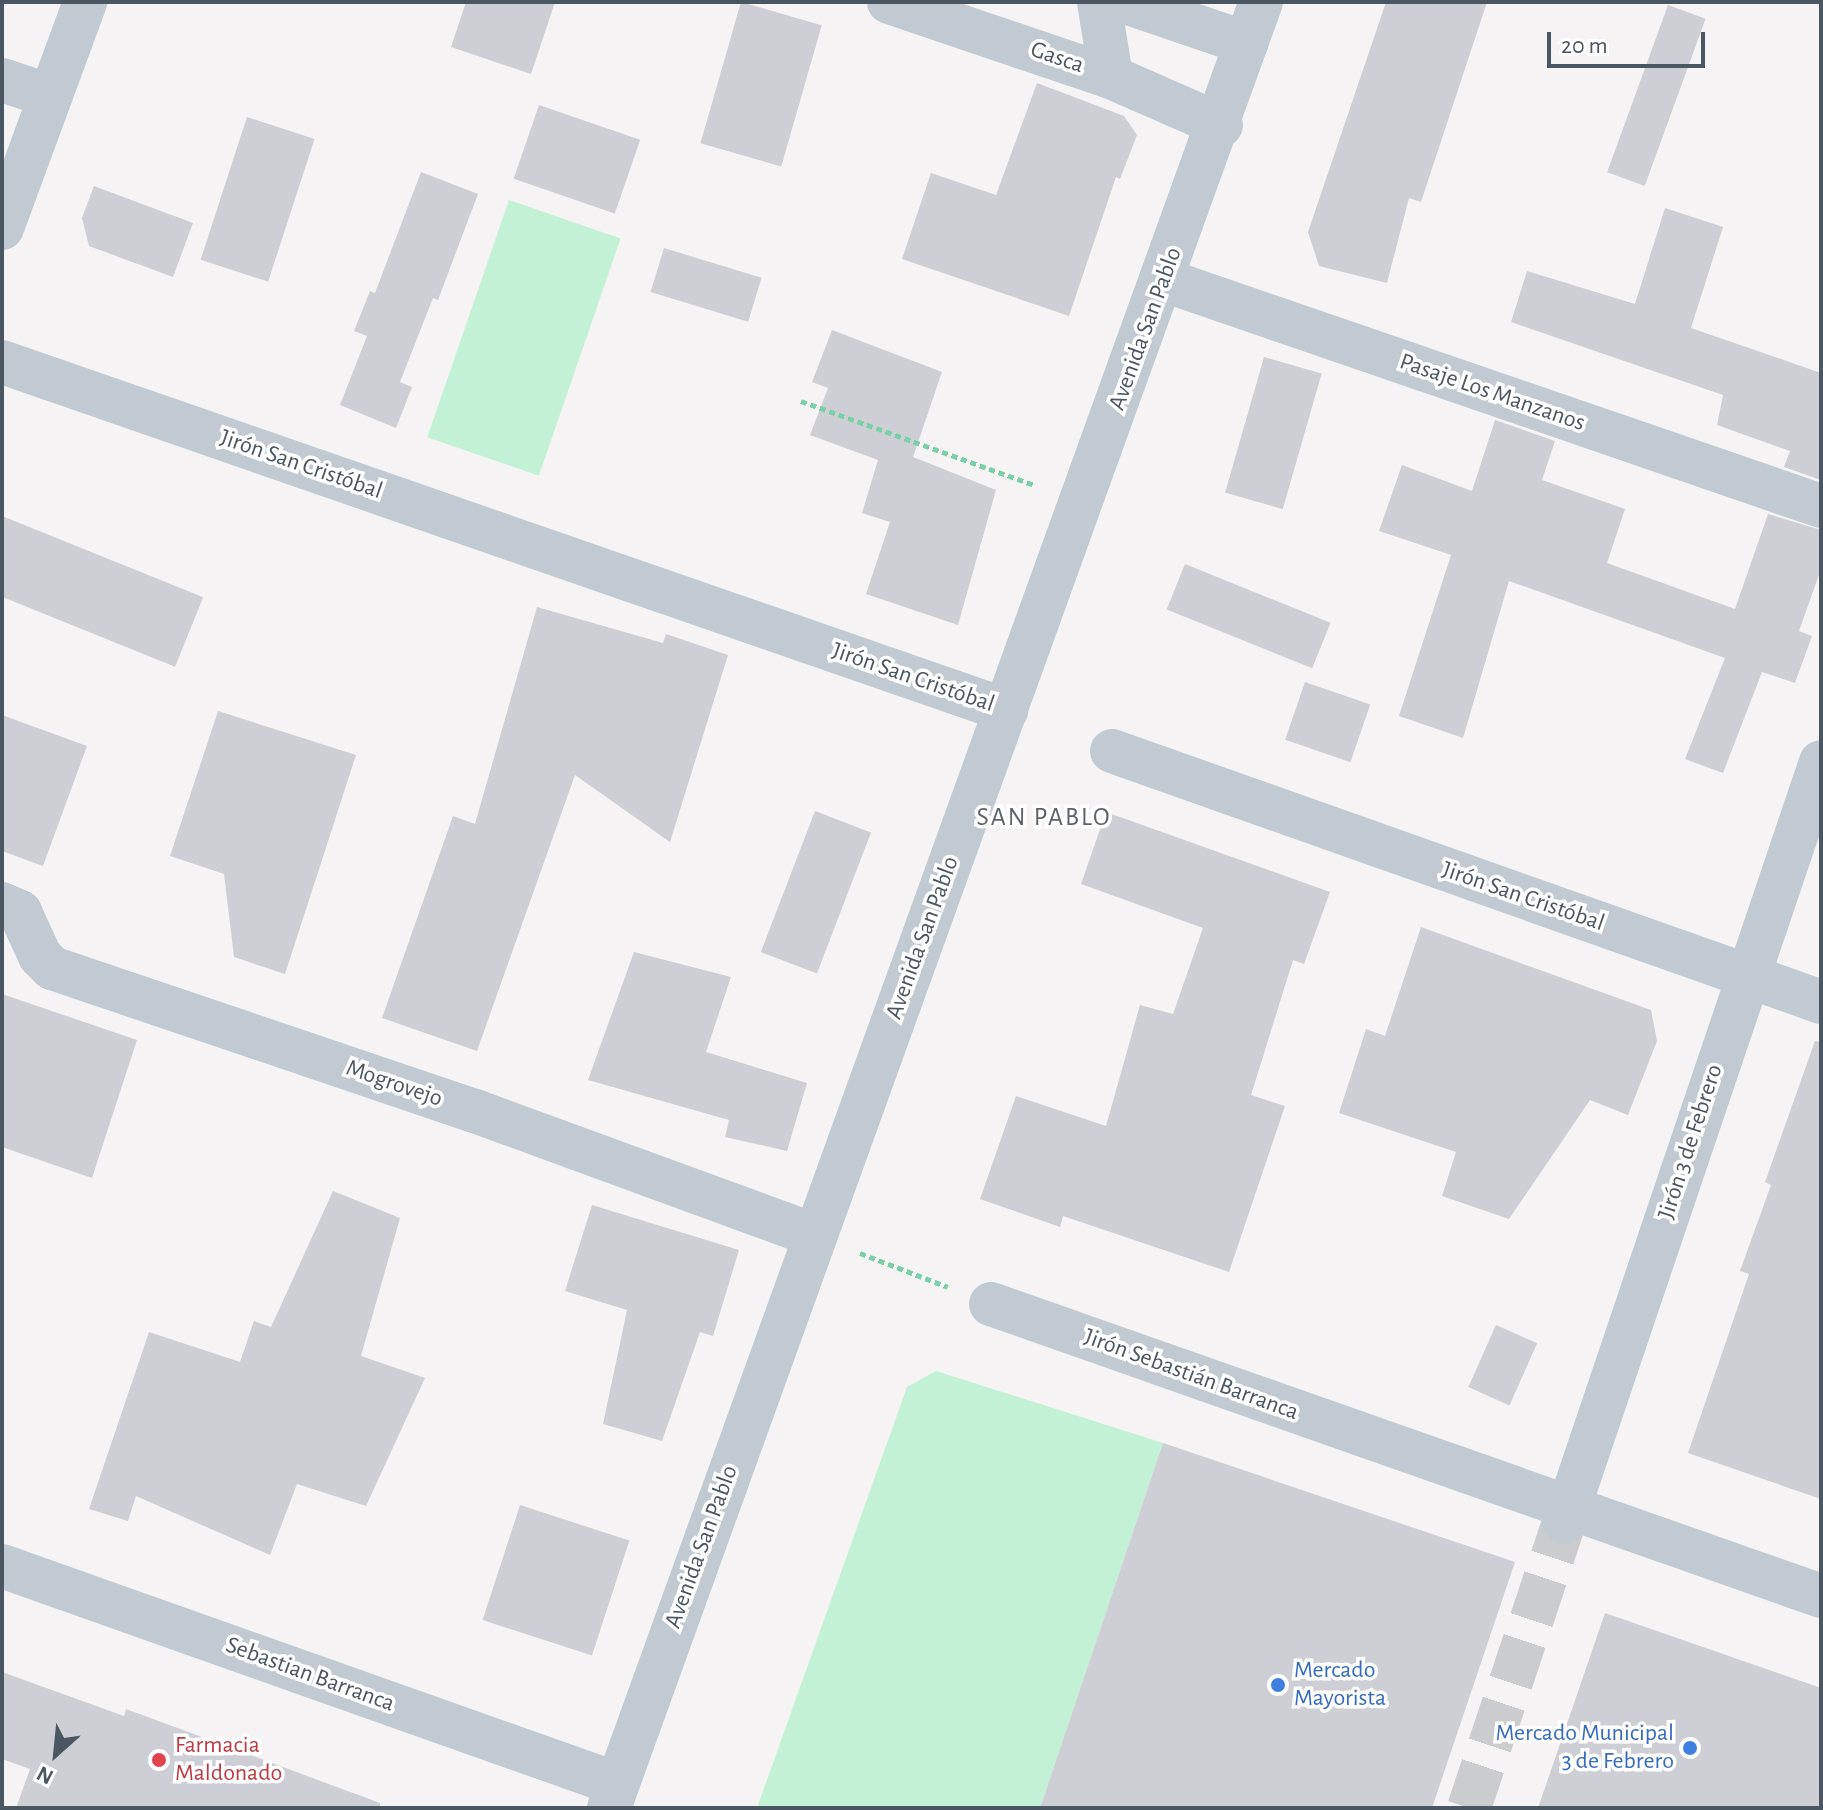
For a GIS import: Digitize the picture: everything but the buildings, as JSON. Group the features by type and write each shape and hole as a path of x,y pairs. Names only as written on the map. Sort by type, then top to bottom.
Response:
{"street":[{"path":"2,228 85,2"},
{"name":"Gasca","path":"889,2 1111,77 1221,125"},
{"path":"1099,2 1111,77"},
{"path":"1125,2 1246,43"},
{"name":"Avenida San Pablo","path":"613,1796 814,1235 1221,125 1261,2"},
{"path":"2,80 50,96"},
{"name":"Pasaje Los Manzanos","path":"1164,280 1821,506"},
{"name":"Jirón San Cristóbal","path":"2,362 1006,710"},
{"name":"Jirón San Cristóbal","path":"1112,751 1821,1002"},
{"name":"Jirón 3 de Febrero","path":"1567,1516 1821,762"},
{"name":"Mogrovejo","path":"2,904 20,912 40,956 52,968 475,1111 814,1235"},
{"name":"Jirón Sebastián Barranca","path":"991,1304 1567,1516 1821,1596"},
{"name":"Sebastian Barranca","path":"2,1566 613,1796"}],"path":[{"path":"801,401 1083,502"},
{"path":"814,1235 991,1304"}],"green space":[{"path":"509,200 621,238 539,476 427,437"},
{"path":"936,1371 1163,1443 1040,1808 757,1808 907,1387"}],"tunnel":[{"path":"1469,1808 1564,1522"}],"place":[{"name":"Mercado Mayorista","path":"1278,1685"},
{"name":"Mercado Municipal 3 de Febrero","path":"1690,1748"},
{"name":"Farmacia Maldonado","path":"159,1760"}],"district":[{"name":"SAN PABLO","path":"1044,818"}]}
